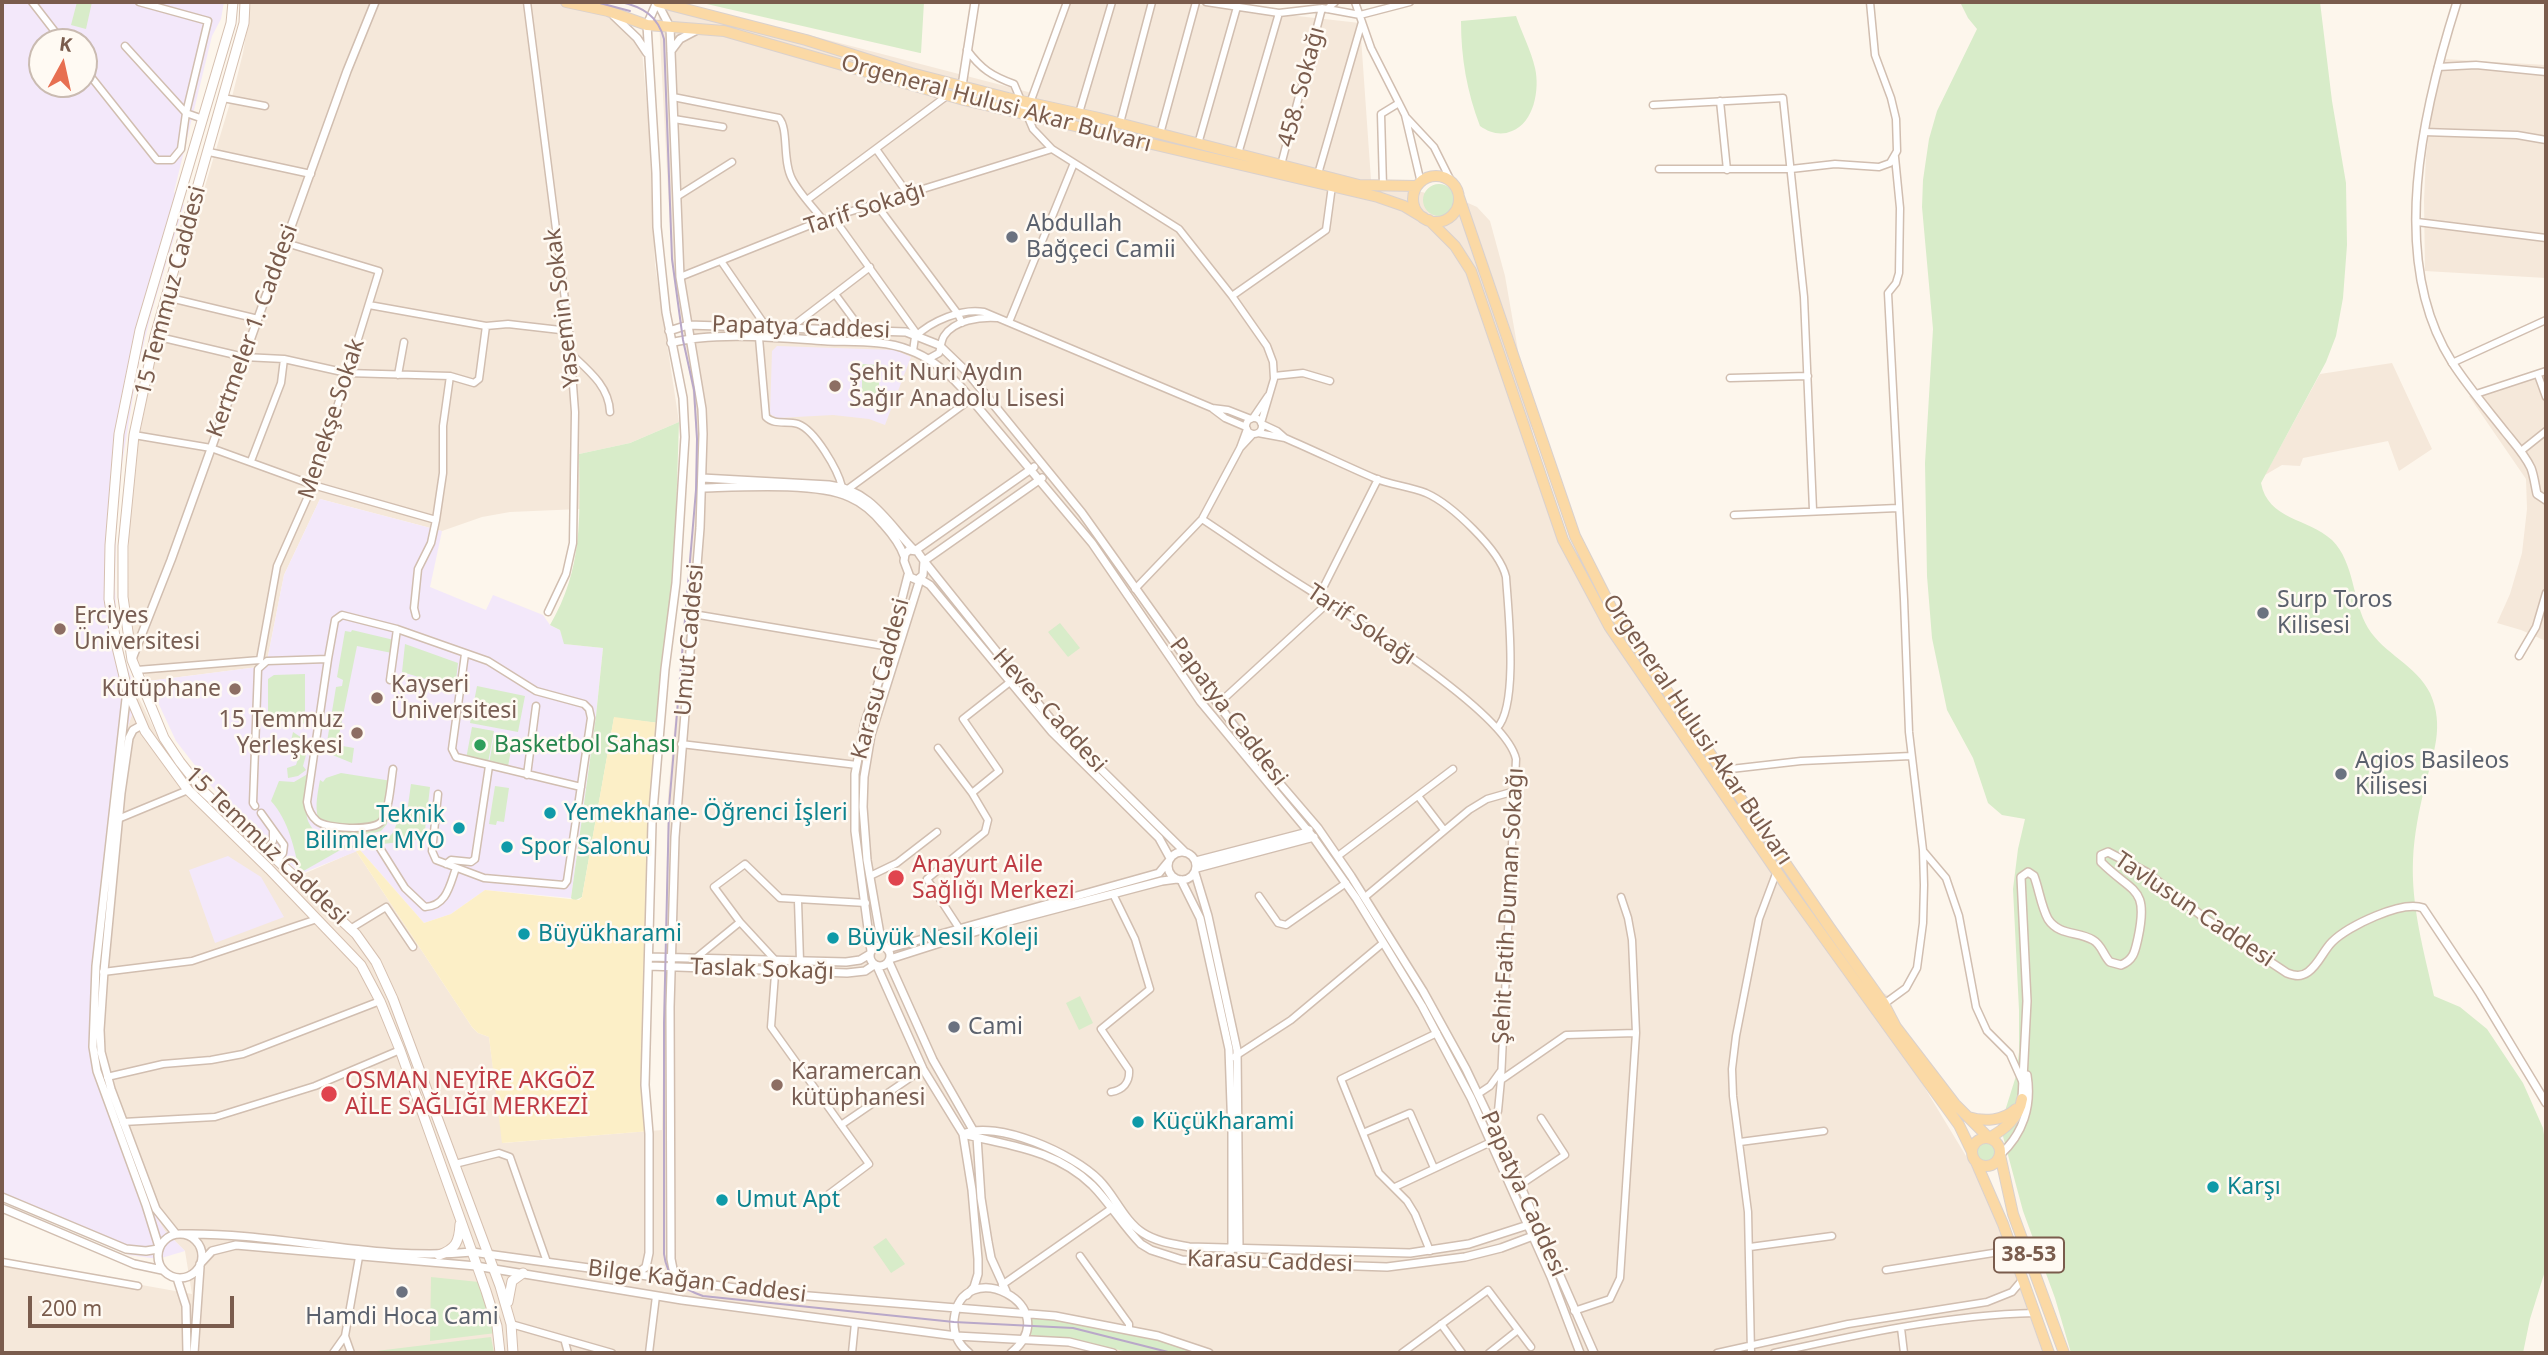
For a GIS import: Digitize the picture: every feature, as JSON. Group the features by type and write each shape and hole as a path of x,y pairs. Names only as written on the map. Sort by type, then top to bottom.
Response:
{"main road":[{"name":"15 Temmuz Caddesi","path":"233,2 231,23 141,330 119,434 110,545 109,599 116,643 127,689 142,725 188,790 269,869 360,965 380,1001 472,1252 497,1326 500,1353"},
{"name":"15 Temmuz Caddesi","path":"245,2 244,23 155,336 134,435 123,546 123,597 132,660 164,738 203,791 350,929 376,962 393,999 494,1268 511,1324 513,1353"},
{"name":"Orgeneral Hulusi Akar Bulvarı","path":"566,2 608,11 647,25 724,31 948,95 1404,206 1427,219 1455,246 1471,271 1563,540 1609,626 1776,872 1959,1125 1984,1177 2049,1353"},
{"name":"Orgeneral Hulusi Akar Bulvarı","path":"657,2 746,23 911,73 1120,123 1359,185 1419,184"},
{"path":"1437,176 1451,181 1459,198 1453,215 1442,221 1427,219 1414,203 1419,184 1429,177 1437,176"},
{"name":"Orgeneral Hulusi Akar Bulvarı","path":"1459,198 1575,536 1615,615 1909,1044 1965,1115 1989,1138"},
{"path":"127,689 133,683 142,682"},
{"path":"142,725 149,721 153,712"},
{"path":"258,859 267,850"},
{"path":"269,869 278,860"},
{"path":"1989,1138 1997,1143 2000,1155 1992,1165 1983,1166 1974,1157 1979,1140 1989,1138 2013,1120 2020,1109 2022,1099"},
{"path":"1965,1115 1981,1120 1998,1119 2012,1113 2022,1099"},
{"name":"38-53","path":"2000,1155 2013,1214 2064,1353"},
{"path":"439,1255 456,1246 460,1219"},
{"path":"507,1307 510,1286 517,1275 523,1273"}],"street":[{"path":"32,2 52,28"},
{"path":"98,86 157,160 169,162 179,152 208,21 139,2"},
{"name":"Kertmeler 1. Caddesi","path":"132,660 375,2"},
{"name":"Yasemin Sokak","path":"527,2 569,331 575,412 574,531 566,574 548,612"},
{"name":"Umut Caddesi","path":"635,1275 646,1267 650,1249 649,1134 645,1085 653,794 676,583 685,437 683,398 671,343 657,227 647,25 657,2"},
{"name":"Umut Caddesi","path":"657,2 670,27 680,277 702,409 702,488 681,744 670,967 671,1259 673,1269 681,1280"},
{"path":"962,86 975,2"},
{"path":"1067,2 1026,102 1027,115 1033,129 1052,149 1179,229 1232,296 1270,353 1274,376 1262,429 1240,448"},
{"path":"1079,113 1112,2"},
{"path":"1120,123 1152,2"},
{"path":"1160,134 1196,2"},
{"path":"1206,2 1279,13 1324,9 1361,18 1410,2"},
{"path":"1324,9 1335,2"},
{"path":"1355,2 1371,48 1405,115 1433,148 1451,181"},
{"path":"1870,2 1875,55 1896,119 1899,273 1896,283 1888,293 1911,757 1923,850 1924,913 1917,968 1906,988 1884,1004"},
{"path":"2457,2 2438,67 2424,132 2417,222 2424,298 2437,336 2452,363 2521,451 2532,471 2537,494 2546,500"},
{"path":"1198,144 1237,7"},
{"name":"458. Sokağı","path":"1281,165 1324,9"},
{"path":"608,11 637,38 650,59"},
{"path":"1238,154 1279,13"},
{"path":"1318,174 1361,18"},
{"path":"670,53 684,36 704,29"},
{"path":"125,46 186,113 203,119"},
{"path":"967,50 990,75 1014,84 1026,102"},
{"path":"2438,67 2476,65 2546,72"},
{"path":"807,200 948,95"},
{"path":"673,97 779,118 784,126 784,147 792,180 823,220"},
{"path":"223,98 265,106"},
{"path":"1653,105 1783,98 1804,297 1814,510"},
{"path":"1720,101 1727,170"},
{"path":"1383,186 1381,114 1399,103"},
{"path":"1405,115 1419,184"},
{"path":"674,119 723,127"},
{"path":"2424,132 2516,135 2546,140"},
{"path":"876,149 908,194"},
{"name":"Tarif Sokağı","path":"680,277 823,220 1052,149"},
{"path":"208,152 310,174"},
{"path":"1659,169 1791,169 1824,164 1879,167 1890,163 1895,157"},
{"path":"678,196 732,162"},
{"path":"1009,322 1074,163"},
{"path":"1232,296 1326,230 1332,187"},
{"path":"876,204 962,323"},
{"path":"833,217 917,334"},
{"path":"2417,222 2546,238"},
{"name":"Menekşe Sokak","path":"137,670 260,660 277,566 313,485 379,271 286,243"},
{"path":"721,261 767,328"},
{"path":"789,329 870,267"},
{"path":"835,294 863,332"},
{"path":"166,297 258,319"},
{"path":"369,305 486,326 509,324 569,331"},
{"path":"913,351 917,334 958,314 979,311 1212,408 1256,434 1285,438 1378,479 1430,494 1460,517 1504,566 1511,674 1505,717 1497,728"},
{"path":"928,359 937,355 947,332 962,323 983,318 1000,318"},
{"path":"2452,363 2546,320"},
{"name":"Papatya Caddesi","path":"670,331 688,325 896,331 917,334 941,347 968,373 1082,513 1218,704 1315,832 1475,1096"},
{"path":"155,336 244,357 284,359 347,373 450,376 471,383 478,381 486,326"},
{"name":"Papatya Caddesi","path":"671,343 690,338 877,343 913,351 928,359 946,372 971,399 1099,552 1200,701 1338,856 1365,897 1440,1022 1487,1123 1520,1185 1594,1353"},
{"path":"759,338 766,417 773,422 793,422 807,429 838,472 845,488"},
{"path":"398,375 404,342"},
{"path":"570,353 601,384 609,400 610,412"},
{"path":"251,461 283,378 284,359"},
{"path":"2476,394 2546,371"},
{"path":"1274,376 1303,373 1330,382"},
{"path":"2538,375 2546,397"},
{"path":"416,616 414,608 418,569 431,543 443,473 443,426 450,376"},
{"path":"1730,378 1808,376"},
{"path":"1135,589 1202,519 1240,448 1246,428 1268,397"},
{"path":"845,488 971,399"},
{"path":"1212,408 1228,410 1262,423 1277,430 1285,438"},
{"path":"2521,451 2546,431"},
{"path":"134,435 211,448 313,485 436,520"},
{"path":"904,556 1040,462"},
{"path":"924,561 1049,473"},
{"path":"702,478 845,488 876,506 915,550"},
{"path":"1319,596 1378,479"},
{"path":"702,488 782,488 841,494 862,504 877,518 898,542 908,575 912,579 920,579"},
{"path":"1734,515 1898,508"},
{"name":"Tarif Sokağı","path":"1202,519 1385,639 1471,704 1510,743"},
{"name":"Heves Caddesi","path":"915,550 1053,722 1184,851"},
{"name":"Karasu Caddesi","path":"886,948 880,934 870,876 863,807 865,763 871,735 923,575 924,561"},
{"name":"Karasu Caddesi","path":"870,952 855,831 857,765 872,700 890,647 908,575"},
{"name":"Heves Caddesi","path":"920,579 930,584 1068,751 1163,842 1169,860"},
{"path":"2519,656 2533,635 2546,593"},
{"path":"1218,704 1329,602"},
{"path":"693,614 890,647"},
{"path":"393,769 385,816 374,827 327,825 318,822 311,814 307,802 328,659 335,620 340,615 397,629 498,665 536,691 587,706 591,718 567,881 564,885 484,878 436,860 432,853 438,794"},
{"path":"390,680 397,629"},
{"path":"466,654 453,752 460,760 581,787"},
{"path":"255,806 253,803 260,666 269,661 328,659"},
{"path":"972,793 999,771 962,719 1010,682"},
{"path":"127,689 96,966 93,1047 97,1071 146,1205 158,1248 157,1259 162,1270"},
{"path":"527,775 536,706"},
{"path":"142,725 133,730 129,738 118,819 103,972 100,1042 107,1077 156,1209 179,1234 197,1242 202,1253 194,1353"},
{"name":"Şehit Fatih Duman Sokağı","path":"1487,1123 1498,1111 1501,1080 1516,759 1510,743"},
{"path":"681,744 857,765"},
{"path":"938,748 988,816 985,832 927,879 959,928"},
{"path":"1722,770 1801,761 1911,757"},
{"path":"446,864 451,860 471,862 475,859 489,766"},
{"path":"1338,856 1453,769"},
{"path":"118,819 188,790"},
{"path":"1365,897 1478,804 1515,791"},
{"path":"1418,796 1444,830"},
{"path":"261,813 284,845 278,860"},
{"path":"267,850 274,837 273,830"},
{"path":"870,876 897,863 937,832"},
{"path":"876,966 884,966 889,961 1006,922 1162,881 1189,879 1196,868 1315,832"},
{"path":"378,845 405,888 425,907 438,904 444,898 456,868"},
{"path":"1923,850 1946,878 1959,916 1976,1007 1987,1031 2010,1055 2023,1082"},
{"path":"970,1353 963,1348 954,1326 957,1308 974,1287 978,1274 972,1190 962,1134 923,1069 876,966 870,960 870,952 879,946 886,948 910,944 1159,873 1176,853 1184,851 1192,855 1233,1021 1237,1055 1235,1249"},
{"name":"Tavlusun Caddesi","path":"2022,1099 2027,984 2021,877 2025,872 2034,876 2047,916 2054,925 2069,934 2093,940 2110,962 2121,965 2131,959 2135,951 2142,906 2136,892 2101,862 2102,853 2108,852 2146,872 2207,920 2294,976 2311,970 2331,943 2350,928 2400,907 2423,908 2479,992 2546,1103"},
{"path":"1169,860 1170,874 1179,880 1200,918 1224,1021 1230,1059 1232,1225 1235,1249 1242,1257 1235,1262"},
{"path":"829,1194 869,1164 771,1027 776,961 740,922 714,887 745,864 776,896 798,901 866,903"},
{"path":"1751,1350 1749,1247 1740,1142 1733,1096 1734,1047 1759,919 1776,872"},
{"path":"1259,897 1278,923 1286,925 1346,883"},
{"path":"1111,1092 1124,1087 1129,1078 1129,1070 1101,1029 1150,989 1135,939 1113,894"},
{"path":"1574,1311 1610,1299 1620,1278 1636,1033 1632,940 1620,897"},
{"path":"798,901 800,961"},
{"path":"350,929 386,907 413,947"},
{"path":"103,972 192,961 317,919"},
{"path":"696,958 740,922"},
{"path":"1230,1059 1291,1020 1383,943"},
{"path":"886,948 889,961 933,1060 977,1137 984,1220 991,1258 1004,1288 1017,1300 1025,1314 1025,1332 1010,1353"},
{"name":"Taslak Sokağı","path":"649,957 854,962 870,952"},
{"name":"Taslak Sokağı","path":"649,967 857,973 876,966"},
{"path":"107,1077 163,1064 243,1054 380,1001"},
{"path":"1430,1251 1415,1213 1395,1187 1381,1176 1341,1079 1437,1033"},
{"path":"1501,1080 1566,1035 1636,1033"},
{"path":"123,1122 215,1117 315,1086 400,1050"},
{"name":"Tavlusun Caddesi","path":"2000,1155 2012,1144 2021,1129 2027,1109 2025,1064"},
{"path":"841,1125 923,1069"},
{"path":"1475,1096 1494,1083 1501,1070"},
{"path":"1363,1133 1410,1113 1434,1168"},
{"path":"1520,1185 1565,1155 1541,1118"},
{"name":"Papatya Caddesi","path":"1487,1123 1491,1142 1533,1236 1580,1353"},
{"path":"962,1134 974,1129"},
{"name":"Karasu Caddesi","path":"974,1129 1033,1142 1067,1156 1100,1181 1134,1237 1151,1250 1182,1260 1387,1267 1465,1257 1533,1236"},
{"path":"1740,1142 1824,1131"},
{"name":"Karasu Caddesi","path":"962,1134 1021,1147 1062,1163 1150,1237 1189,1247 1375,1254 1430,1251 1487,1239 1528,1225"},
{"path":"1395,1187 1491,1142"},
{"path":"455,1164 499,1153 510,1157 547,1262"},
{"path":"2,1197 126,1249 146,1251 158,1248 166,1238 179,1234"},
{"path":"967,1296 977,1290 1004,1288 1114,1207"},
{"path":"2,1208 134,1264 162,1270 177,1278 188,1277 200,1265"},
{"name":"Bilge Kağan Caddesi","path":"179,1234 214,1234 439,1255 472,1252 800,1296 1078,1320 1174,1341 1209,1353"},
{"path":"1749,1247 1832,1236"},
{"name":"Bilge Kağan Caddesi","path":"200,1265 212,1251 228,1246 476,1266 656,1296 956,1336 1069,1342 1113,1353"},
{"path":"1886,1270 2012,1250"},
{"path":"1080,1256 1129,1324 1129,1330"},
{"path":"333,1353 345,1336 359,1257"},
{"path":"2,1262 138,1286"},
{"path":"177,1278 186,1306 187,1353"},
{"path":"1717,1353 1751,1350 1847,1324 1987,1302 2012,1293 2023,1279"},
{"path":"1402,1353 1488,1290 1531,1347"},
{"path":"649,1353 656,1296"},
{"path":"1774,1353 1990,1314 2035,1313"},
{"path":"852,1353 855,1323"},
{"path":"511,1324 565,1342 612,1353"},
{"path":"1441,1324 1462,1353"},
{"path":"1901,1328 1904,1353"},
{"path":"1490,1353 1518,1330"},
{"path":"345,1336 351,1353"},
{"path":"565,1342 568,1353"}],"shaded area":[{"name":"Erciyes Üniversitesi","path":"2,2 224,2 221,19 212,36 174,192 184,205 151,314 137,372 122,464 116,531 117,625 125,660 138,696 124,739 99,981 98,1052 104,1078 152,1210 165,1231 185,1251 158,1259 129,1255 2,1201"},
{"path":"251,2 592,2 615,13 642,51 649,129 655,265 679,422 630,443 579,454 580,509 510,512 482,517 442,531 320,499 284,575 266,666 148,681 135,656 128,610 129,532 134,464 157,346 233,93"},
{"path":"658,2 668,2 805,34 1032,93 1070,2 1172,2 1360,23 1371,180 1468,203 1477,207 1490,221 1505,276 1534,442 1576,567 1654,690 1845,972 1889,996 1891,1032 1966,1156 2000,1220 2046,1353 2,1353 2,1260 192,1294 185,1251 165,1231 152,1210 104,1078 98,1052 99,981 120,774 124,739 138,696 156,733 183,772 290,880 356,851 472,1027 478,1033 489,1037 503,1143 662,1130 668,796 696,491 697,450 693,395 672,264"},
{"path":"2444,59 2546,65 2546,278 2425,271 2426,156 2431,115"},
{"name":"Şehit Nuri Aydın Sağır Anadolu Lisesi","path":"777,346 895,350 911,357 885,425 869,419 833,415 777,418 770,414 772,351"},
{"path":"2392,363 2432,449 2399,471 2388,441 2303,458 2300,466 2282,465 2265,475 2320,374"},
{"path":"2546,367 2546,641 2497,623 2510,594 2522,553 2527,509 2526,479 2469,396"},
{"name":"Kayseri Üniversitesi","path":"320,499 442,531 430,587 486,610 493,595 543,615 550,625 560,630 565,644 603,648 571,898 485,890 451,914 424,923 360,850 300,874 211,786 176,741 148,681 266,666 284,575"},
{"path":"228,856 261,877 284,917 215,943 189,870"}],"green space":[{"path":"77,2 92,2 86,28 71,25"},
{"path":"698,2 924,2 921,53 920,53"},
{"path":"1960,2 2320,2 2332,101 2346,183 2347,245 2343,298 2336,336 2326,362 2261,483 2265,495 2280,511 2332,540 2345,560 2368,628 2382,645 2424,683 2434,705 2437,717 2436,740 2417,823 2413,877 2419,929 2434,996 2460,1007 2487,1029 2523,1083 2543,1128 2546,1149 2546,1268 2530,1319 2523,1353 2071,1353 2055,1298 2023,1211 1997,1114 2005,1111 2016,1076 2019,1052 2013,889 2025,819 2002,815 1988,803 1973,758 1947,710 1932,638 1927,576 1925,463 1933,329 1922,207 1923,180 1929,139 1937,111 1977,29"},
{"path":"1516,16 1535,68 1536,95 1526,121 1520,127 1508,133 1496,133 1480,126 1475,113 1466,75 1461,21"},
{"path":"1439,184 1451,188 1455,200 1451,212 1439,216 1427,212 1423,200 1427,188"},
{"path":"862,364 879,365 879,394 862,393"},
{"path":"679,422 675,545 659,723 614,718 582,897 574,901 571,898 603,648 564,644 560,630 550,625 569,584 574,563 579,521 579,454 630,443"},
{"path":"1060,623 1080,648 1068,657 1048,632"},
{"path":"352,630 394,640 397,654 357,646 337,745 354,748 352,763 330,754 326,748 336,687 342,686 343,680 337,677 345,631"},
{"path":"405,644 458,663 455,688 402,672"},
{"path":"305,674 305,724 289,719 268,723 268,679 274,675"},
{"path":"477,686 525,696 518,732 470,723"},
{"name":"Basketbol Sahası","path":"472,727 494,731 488,763 466,759"},
{"path":"293,732 305,740 308,747 305,748 303,766 306,770 298,776 288,778 287,768 296,765 299,756 298,750 290,745"},
{"path":"494,736 513,739 507,772 488,769"},
{"path":"311,772 306,803 308,821 324,839 350,846 385,839 393,832 397,820 406,820 411,784 430,787 424,839 342,849 300,873 287,826 271,801 279,781 294,782"},
{"path":"341,773 392,781 387,824 381,831 347,834 326,829 321,823 317,808 320,780 323,782 326,778"},
{"path":"495,786 509,788 504,822 497,821 496,825 489,824"},
{"path":"1080,996 1093,1023 1079,1030 1066,1003"},
{"path":"1987,1141 1995,1144 1998,1152 1995,1160 1987,1163 1979,1160 1976,1152 1979,1144"},
{"path":"886,1238 905,1264 891,1273 873,1247"},
{"path":"431,1277 479,1282 496,1333 430,1341"},
{"path":"1032,1317 1117,1330 1200,1353 1132,1353 1073,1339 1031,1336"},
{"path":"491,1337 494,1353 360,1353"}],"sand":[{"path":"614,717 659,723 648,1029 650,1131 502,1143 489,1037 478,1033 472,1027 356,851 360,850 424,923 451,914 485,890 579,900 582,897"}],"tram line":[{"path":"596,2 630,11"},
{"path":"621,2 636,7 654,19 664,39 672,259 683,340 694,390 697,439 696,490 669,807 664,1023 664,1254 668,1270 681,1286 703,1296 954,1322 1073,1328 1172,1353"}],"place":[{"name":"Abdullah Bağçeci Camii","path":"1012,237"},
{"name":"Şehit Nuri Aydın Sağır Anadolu Lisesi","path":"835,386"},
{"name":"Surp Toros Kilisesi","path":"2263,613"},
{"name":"Erciyes Üniversitesi","path":"60,629"},
{"name":"Kütüphane","path":"235,689"},
{"name":"Kayseri Üniversitesi","path":"377,698"},
{"name":"15 Temmuz Yerleşkesi","path":"357,733"},
{"name":"Basketbol Sahası","path":"480,745"},
{"name":"Agios Basileos Kilisesi","path":"2341,774"},
{"name":"Yemekhane- Öğrenci İşleri","path":"550,813"},
{"name":"Teknik Bilimler MYO","path":"459,828"},
{"name":"Spor Salonu","path":"507,847"},
{"name":"Anayurt Aile Sağlığı Merkezi","path":"896,878"},
{"name":"Büyükharami","path":"524,934"},
{"name":"Büyük Nesil Koleji","path":"833,938"},
{"name":"Cami","path":"954,1027"},
{"name":"Karamercan kütüphanesi","path":"777,1085"},
{"name":"OSMAN NEYİRE AKGÖZ AİLE SAĞLIĞI MERKEZİ","path":"329,1094"},
{"name":"Küçükharami","path":"1138,1122"},
{"name":"Karşı","path":"2213,1187"},
{"name":"Umut Apt","path":"722,1200"},
{"name":"Hamdi Hoca Cami","path":"402,1292"}]}
